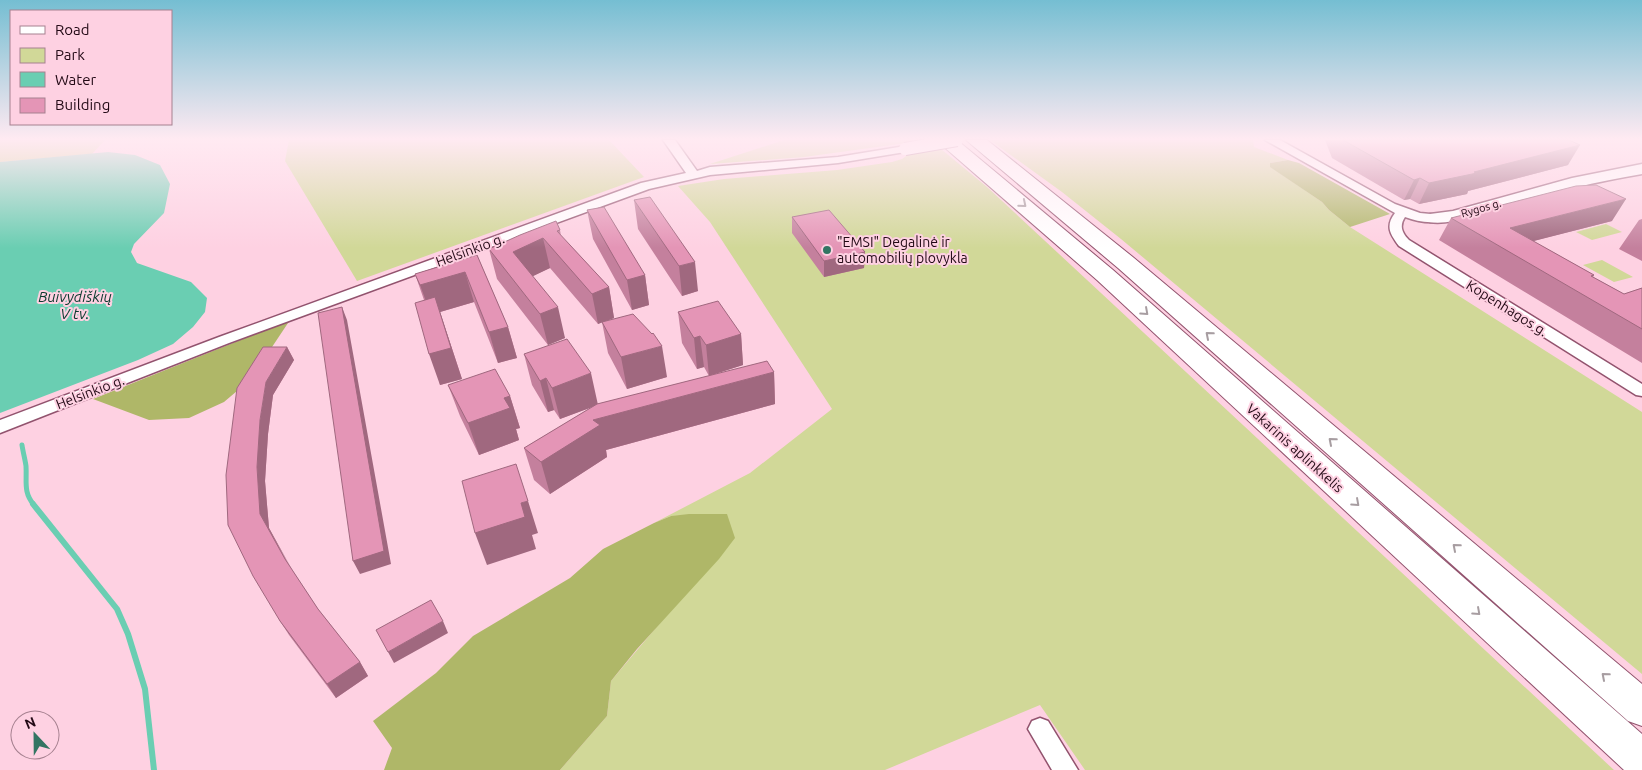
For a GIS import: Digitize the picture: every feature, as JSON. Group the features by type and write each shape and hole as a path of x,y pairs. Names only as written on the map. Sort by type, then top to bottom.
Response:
{"highway":[{"name":"Vakarinis aplinkkelis","path":"989,176 1105,275 1642,760"},
{"name":"Vakarinis aplinkkelis","path":"1019,176 1134,270 1642,708"}],"street":[{"name":"Helsinkio g.","path":"0,427 217,343 624,194 685,176"},
{"path":"1337,176 1402,212 1418,217 1436,218"},
{"name":"Rygos g.","path":"1436,218 1454,216 1572,183 1607,176"},
{"name":"Kopenhagos g.","path":"1402,212 1396,218 1394,225 1396,234 1404,243 1642,392"},
{"path":"1040,729 1066,770"}],"green space":[{"path":"294,176 644,177 357,281"},
{"path":"763,176 974,176 1614,770 1085,770 1040,705 885,770 560,770 607,716 611,681 665,617 726,514 671,516 654,523 750,473 832,409 710,222 678,186 724,179"},
{"path":"1040,176 1284,176 1322,202 1350,227 1642,412 1642,674 1121,239"},
{"path":"1606,224 1622,232 1592,240 1576,232"},
{"path":"1602,260 1633,277 1614,282 1583,265"}],"shaded area":[{"path":"1283,176 1322,176 1390,214 1350,227 1322,202"},
{"path":"290,320 250,380 224,402 189,418 149,420 93,399"},
{"path":"727,514 735,538 719,559 637,649 611,681 607,716 560,770 384,770 392,748 373,721 436,673 473,636 570,578 603,549 671,516"}],"water":[{"name":"Buivydiškių V tv.","path":"0,176 166,176 170,184 164,213 134,244 131,252 137,263 191,282 207,298 205,312 193,327 173,344 138,360 0,413"}],"building":[{"path":"1407,176 1463,176 1429,183 1420,178 1414,180"},
{"path":"1596,185 1626,199 1510,228 1624,294 1642,288 1642,329 1451,218 1576,186"},
{"path":"650,197 695,262 679,266 634,200"},
{"path":"604,207 645,275 627,280 587,210"},
{"path":"829,210 865,252 824,261 792,217"},
{"path":"556,221 560,230 557,231 609,287 592,294 543,238 513,252 558,307 540,314 489,249"},
{"path":"477,255 508,327 489,332 465,272 420,285 415,274"},
{"path":"435,297 451,348 429,354 415,303"},
{"path":"718,301 741,334 706,345 700,336 694,338 678,312"},
{"path":"342,307 384,551 353,561 318,313"},
{"path":"633,314 653,333 662,346 621,357 602,322"},
{"path":"567,339 591,373 552,388 546,378 540,381 524,354"},
{"path":"263,347 287,347 266,382 260,420 257,467 260,514 285,559 318,609 360,662 327,684 280,621 253,576 228,525 226,475 237,388"},
{"path":"767,361 774,372 593,420 600,425 541,462 524,448 597,404"},
{"path":"495,369 510,396 504,398 510,408 468,423 448,385"},
{"path":"516,464 528,501 521,503 525,517 475,533 462,481"},
{"path":"431,600 443,621 388,652 376,630"}],"waterway":[{"path":"22,445 26,466 27,491 34,505"},
{"path":"33,504 117,609 128,634 145,689 154,770"}],"place":[{"name":"\"EMSI\" Degalinė ir automobilių plovykla","path":"827,250"}]}
